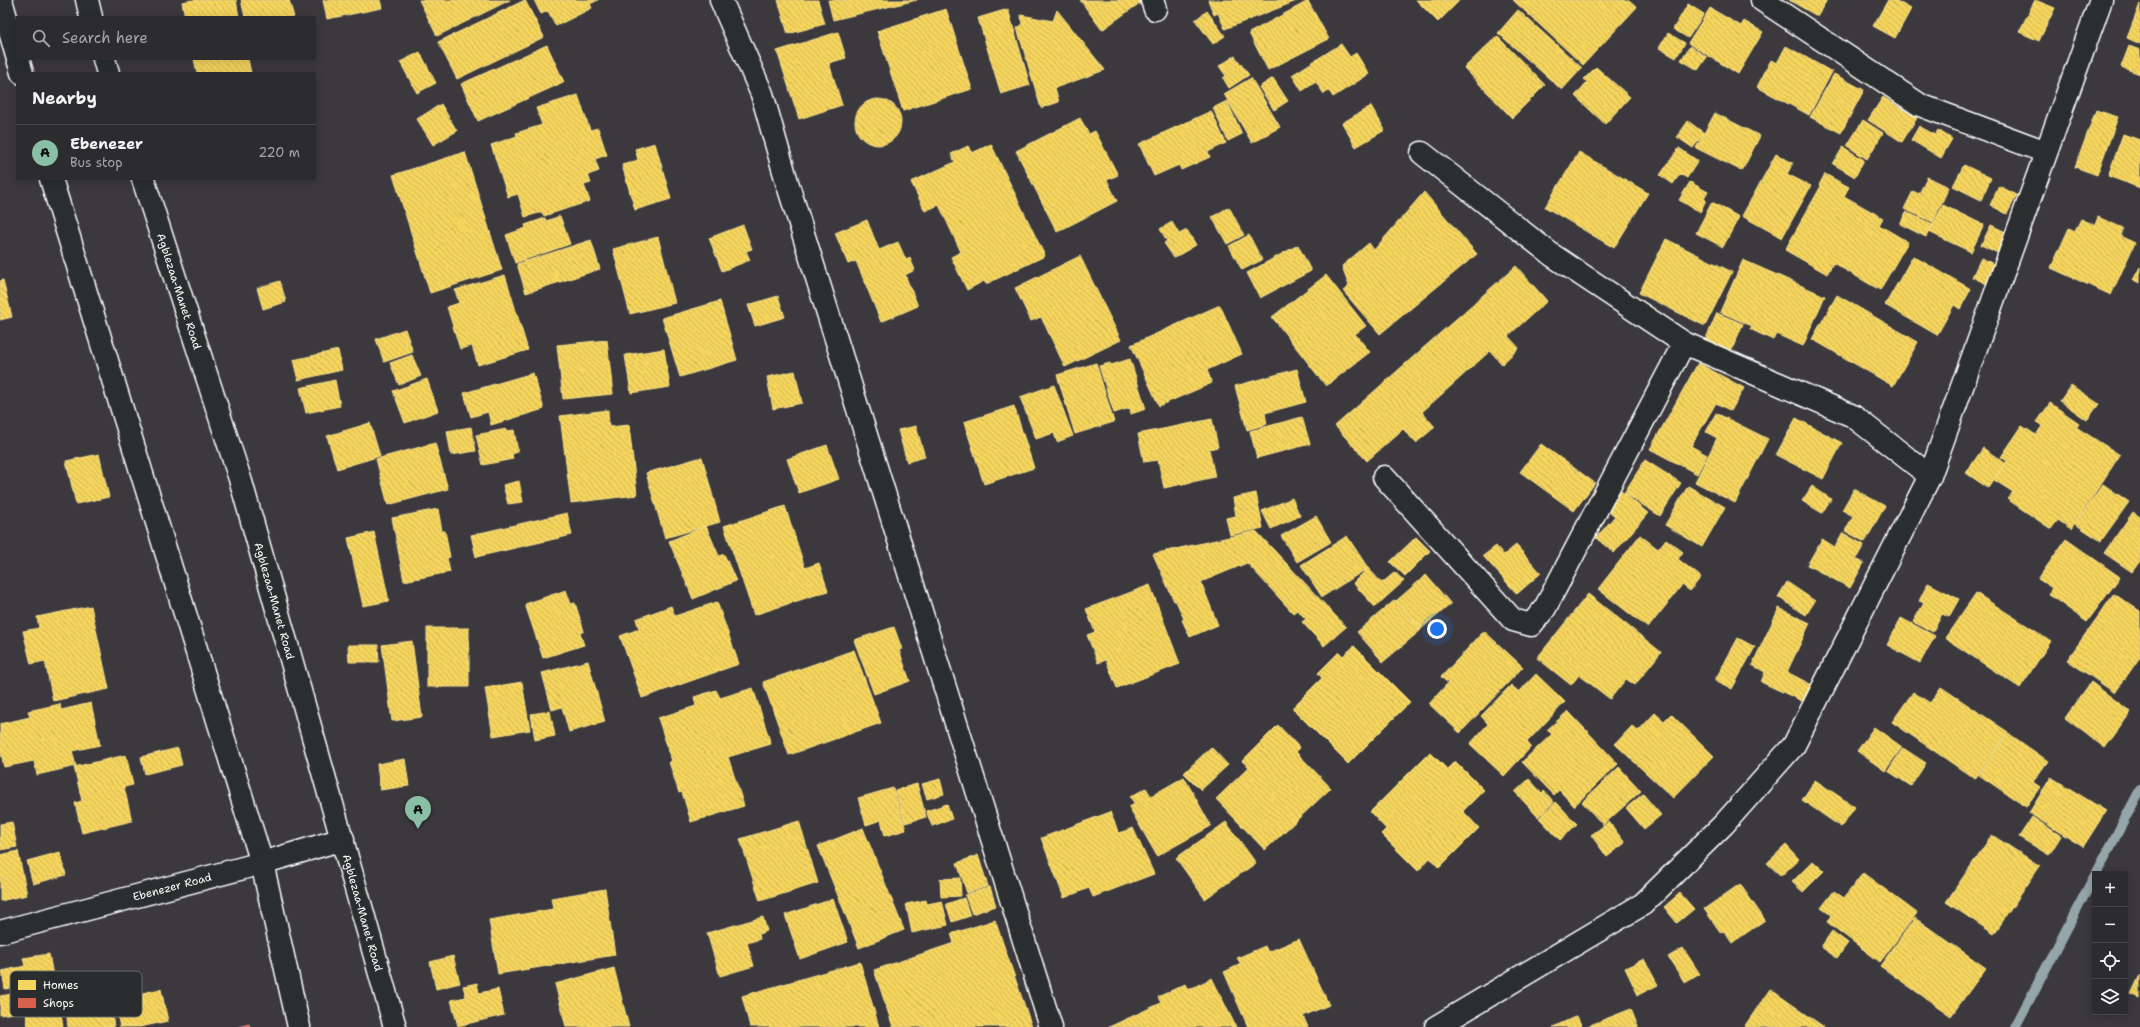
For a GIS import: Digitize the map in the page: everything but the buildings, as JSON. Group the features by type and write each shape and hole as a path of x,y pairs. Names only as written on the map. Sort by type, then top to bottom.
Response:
{"street":[{"path":"2,0 16,52"},
{"path":"87,0 91,16"},
{"path":"721,0 762,94 787,182 1051,1027"},
{"path":"1762,0 1920,106 2046,152"},
{"path":"1436,1027 1643,904 1724,824 1794,745 1930,476 2101,0"},
{"path":"18,60 22,72"},
{"path":"104,60 108,72"},
{"path":"1422,153 1552,255 1684,343 1853,416 1930,476"},
{"path":"51,180 262,863 299,1027"},
{"name":"Agblezaa-Manet Road","path":"143,180 241,482 395,1027"},
{"path":"1384,477 1513,620 1532,625 1545,608 1684,343"},
{"name":"Ebenezer Road","path":"0,932 262,863 343,839"}],"waterway":[{"path":"2098,871 2140,790"},
{"path":"2015,1027 2092,881"}],"place":[{"name":"Ebenezer","path":"418,829"}]}
